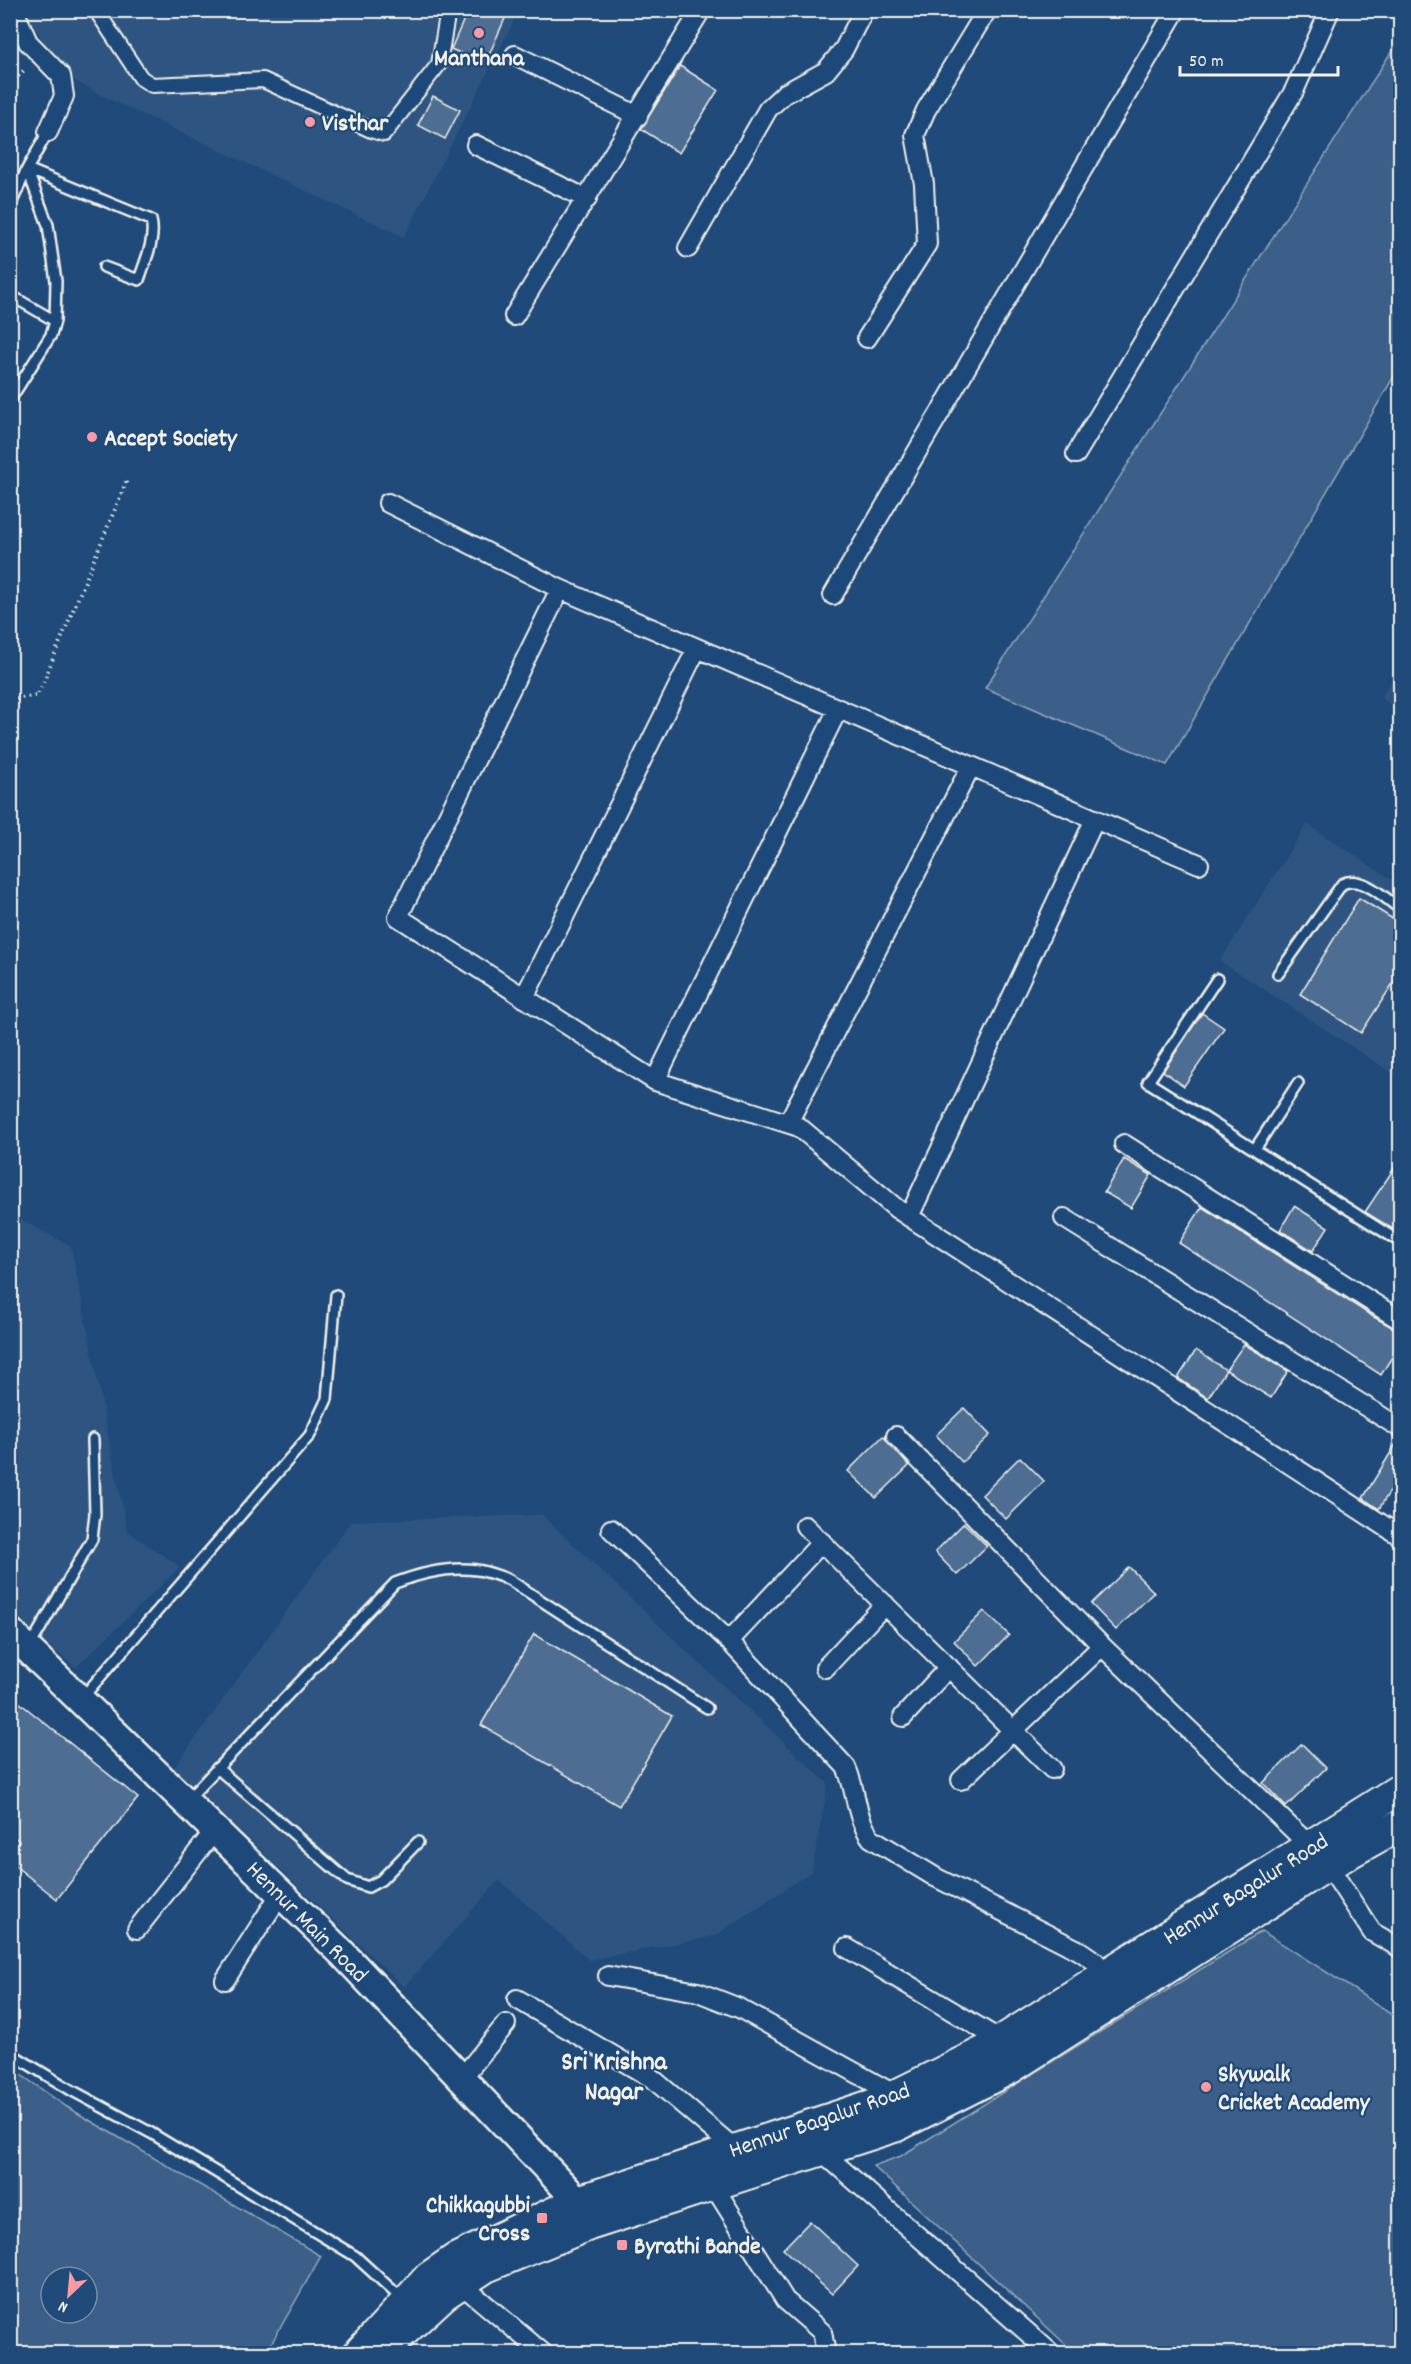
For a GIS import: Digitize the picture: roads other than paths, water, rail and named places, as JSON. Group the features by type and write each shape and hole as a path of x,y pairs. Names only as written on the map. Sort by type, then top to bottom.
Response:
{"main road":[{"name":"Hennur Main Road","path":"19,1641 342,1953 583,2213"},
{"name":"Hennur Bagalur Road","path":"358,2354 405,2302 486,2267 583,2213 735,2149 884,2101 1117,1984 1320,1856 1401,1789"},
{"name":"Hennur Bagalur Road","path":"1320,1856 1401,1825"},
{"name":"Hennur Bagalur Road","path":"583,2213 713,2185 897,2126 1009,2069 1117,1984"},
{"name":"Hennur Bagalur Road","path":"386,2354 399,2336 445,2285"}],"street":[{"path":"14,10 28,42 61,76 64,96 48,132"},
{"path":"96,10 141,78 152,85 262,80 384,134 439,64 448,10"},
{"path":"514,316 701,10"},
{"path":"688,248 768,109 784,94 826,71 844,49 864,10"},
{"path":"867,338 927,244 924,184 915,135 926,110 987,10"},
{"path":"833,595 1176,10"},
{"path":"1076,454 1294,91 1330,10"},
{"path":"515,55 638,116"},
{"path":"476,145 587,199"},
{"path":"388,503 560,589 1199,864"},
{"path":"560,589 398,917 655,1081 799,1127 909,1217 1401,1536"},
{"path":"524,998 697,648"},
{"path":"655,1081 838,709"},
{"path":"788,1124 971,766"},
{"path":"909,1217 1095,819"},
{"path":"1124,1144 1401,1320"},
{"path":"1064,1218 1401,1428"},
{"path":"896,1436 1102,1646 1320,1856 1372,1932 1401,1948"},
{"path":"805,1526 1052,1769"},
{"path":"611,1529 729,1641 846,1767 854,1784 858,1814 871,1838 935,1877 1080,1951 1117,1984"},
{"path":"729,1641 822,1542"},
{"path":"825,1668 885,1604"},
{"path":"961,1780 1102,1646"},
{"path":"903,1717 949,1668"},
{"path":"137,1929 215,1830"},
{"path":"225,1980 281,1893"},
{"path":"847,1948 1002,2041"},
{"path":"608,1976 698,1992 739,2008 896,2095"},
{"path":"517,1999 653,2079 735,2149"},
{"path":"461,2079 506,2024"},
{"path":"821,2151 1052,2354"},
{"path":"713,2185 785,2300 822,2332 826,2354"},
{"path":"445,2285 544,2354"}],"lane":[{"path":"10,206 48,132"},
{"path":"27,169 151,220 152,238 139,280 104,267"},
{"path":"10,400 51,335 55,321 56,281 48,225 27,169"},
{"path":"10,295 55,321"},
{"path":"1278,975 1342,884 1348,881 1362,883 1401,909"},
{"path":"1217,979 1148,1082 1401,1242"},
{"path":"1255,1149 1298,1083"},
{"path":"80,1700 310,1435 327,1399 336,1295"},
{"path":"19,1641 92,1539 95,1514 93,1439"},
{"path":"186,1801 395,1583 417,1574 443,1570 477,1570 508,1579 707,1708"},
{"path":"217,1768 347,1880 358,1885 368,1887 381,1880 418,1842"},
{"path":"10,2054 151,2133 355,2256 405,2302"}],"place":[{"name":"Manthana","path":"479,33"},
{"name":"Visthar","path":"310,122"},
{"name":"Accept Society","path":"92,437"},
{"name":"Skywalk Cricket Academy","path":"1206,2087"},
{"name":"Chikkagubbi Cross","path":"542,2218"},
{"name":"Byrathi Bande","path":"622,2245"}],"district":[{"name":"Sri Krishna Nagar","path":"614,2075"}]}
